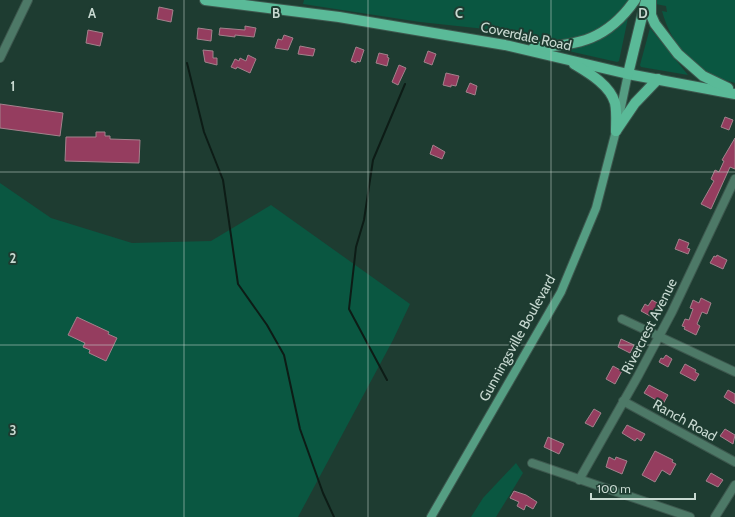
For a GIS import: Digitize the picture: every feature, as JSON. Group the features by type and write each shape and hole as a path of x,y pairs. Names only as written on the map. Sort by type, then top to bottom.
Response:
{"main road":[{"name":"Coverdale Road","path":"205,0 379,23 516,47 628,74 735,93"},
{"path":"516,47 564,46 586,41 608,29 633,2"},
{"path":"648,4 655,24 688,64 703,76 735,93"},
{"name":"Gunningsville Boulevard","path":"432,517 561,292 596,208 616,131 628,74 648,4"},
{"path":"562,58 590,74 612,96 616,108 616,131"},
{"path":"616,131 635,103 658,79"}],"street":[{"path":"0,58 28,0"},
{"name":"Rivercrest Avenue","path":"579,480 672,312 735,179"},
{"path":"622,319 735,372"},
{"name":"Ranch Road","path":"623,401 735,462"},
{"path":"532,463 690,517"},
{"path":"715,517 735,485"}],"green space":[{"path":"304,0 629,0 621,11 603,27 589,35 555,42 485,29 420,22 303,4"},
{"path":"634,0 735,0 735,83 709,73 688,58 672,37 666,24 662,11 667,12 666,6"},
{"path":"627,17 619,61 617,62 564,50 582,46"},
{"path":"650,28 688,75 641,67 640,65"},
{"path":"0,183 51,218 132,243 211,241 271,205 410,304 393,340 298,517 0,517"},
{"path":"516,463 523,473 496,517 471,517 483,498"}],"building":[{"path":"159,7 173,10 171,22 157,19"},
{"path":"245,26 256,28 254,37 219,35 220,28 245,30"},
{"path":"198,28 212,30 211,41 197,39"},
{"path":"88,30 103,33 100,46 86,43"},
{"path":"284,35 293,38 288,50 275,48 278,39 282,40"},
{"path":"300,46 315,49 313,56 298,54"},
{"path":"356,47 364,50 360,62 357,61 356,63 351,61"},
{"path":"203,50 213,51 213,58 217,58 217,65 205,62"},
{"path":"428,51 436,54 432,65 424,62"},
{"path":"379,53 388,55 387,57 389,58 387,66 376,63"},
{"path":"248,55 256,59 250,73 237,67 236,69 231,67 235,59 239,61 240,58 246,61"},
{"path":"399,65 406,68 398,85 392,82"},
{"path":"446,73 459,76 456,86 451,85 451,87 443,85"},
{"path":"470,83 477,86 475,95 466,92"},
{"path":"0,104 63,113 60,136 0,128"},
{"path":"725,117 733,120 729,130 721,127"},
{"path":"96,132 105,132 105,136 110,136 110,139 140,140 139,163 65,161 66,137 96,137"},
{"path":"735,138 735,169 730,167 711,209 701,204 714,181 711,179 715,170 719,172 724,161 722,160"},
{"path":"433,145 445,152 442,159 430,154"},
{"path":"679,239 689,243 687,248 690,249 688,254 675,249"},
{"path":"717,255 727,260 723,269 710,263 714,256 716,257"},
{"path":"701,298 711,303 707,314 702,312 697,324 700,326 696,335 684,329 685,327 682,326 685,319 689,320 693,309 690,308 693,300 699,303"},
{"path":"652,300 659,304 652,317 641,311 645,304 648,306"},
{"path":"77,317 109,332 108,334 117,338 106,361 89,353 90,350 83,347 85,343 68,335"},
{"path":"621,339 634,345 630,353 618,347"},
{"path":"666,355 672,359 668,367 659,362 661,358 663,359"},
{"path":"685,364 696,370 695,372 699,374 695,381 680,373"},
{"path":"613,366 622,371 615,384 606,379"},
{"path":"649,385 668,395 663,404 644,393"},
{"path":"728,390 735,394 735,404 724,397"},
{"path":"594,409 601,413 593,427 585,423"},
{"path":"627,425 645,434 641,441 637,438 635,441 622,433"},
{"path":"725,429 735,435 733,444 720,436"},
{"path":"548,437 564,444 559,454 544,447"},
{"path":"655,451 673,460 672,462 676,464 670,475 662,470 655,482 642,475"},
{"path":"609,457 615,460 616,457 627,461 622,474 606,467"},
{"path":"711,473 723,480 718,487 706,481"},
{"path":"514,491 526,495 537,502 533,509 526,505 524,510 517,506 519,502 510,498"}],"waterway":[{"path":"187,63 204,132 223,180 238,284 267,325 284,355 300,429 323,493 334,517"},
{"path":"387,380 349,309 356,247 364,220 373,160 405,84"}]}
